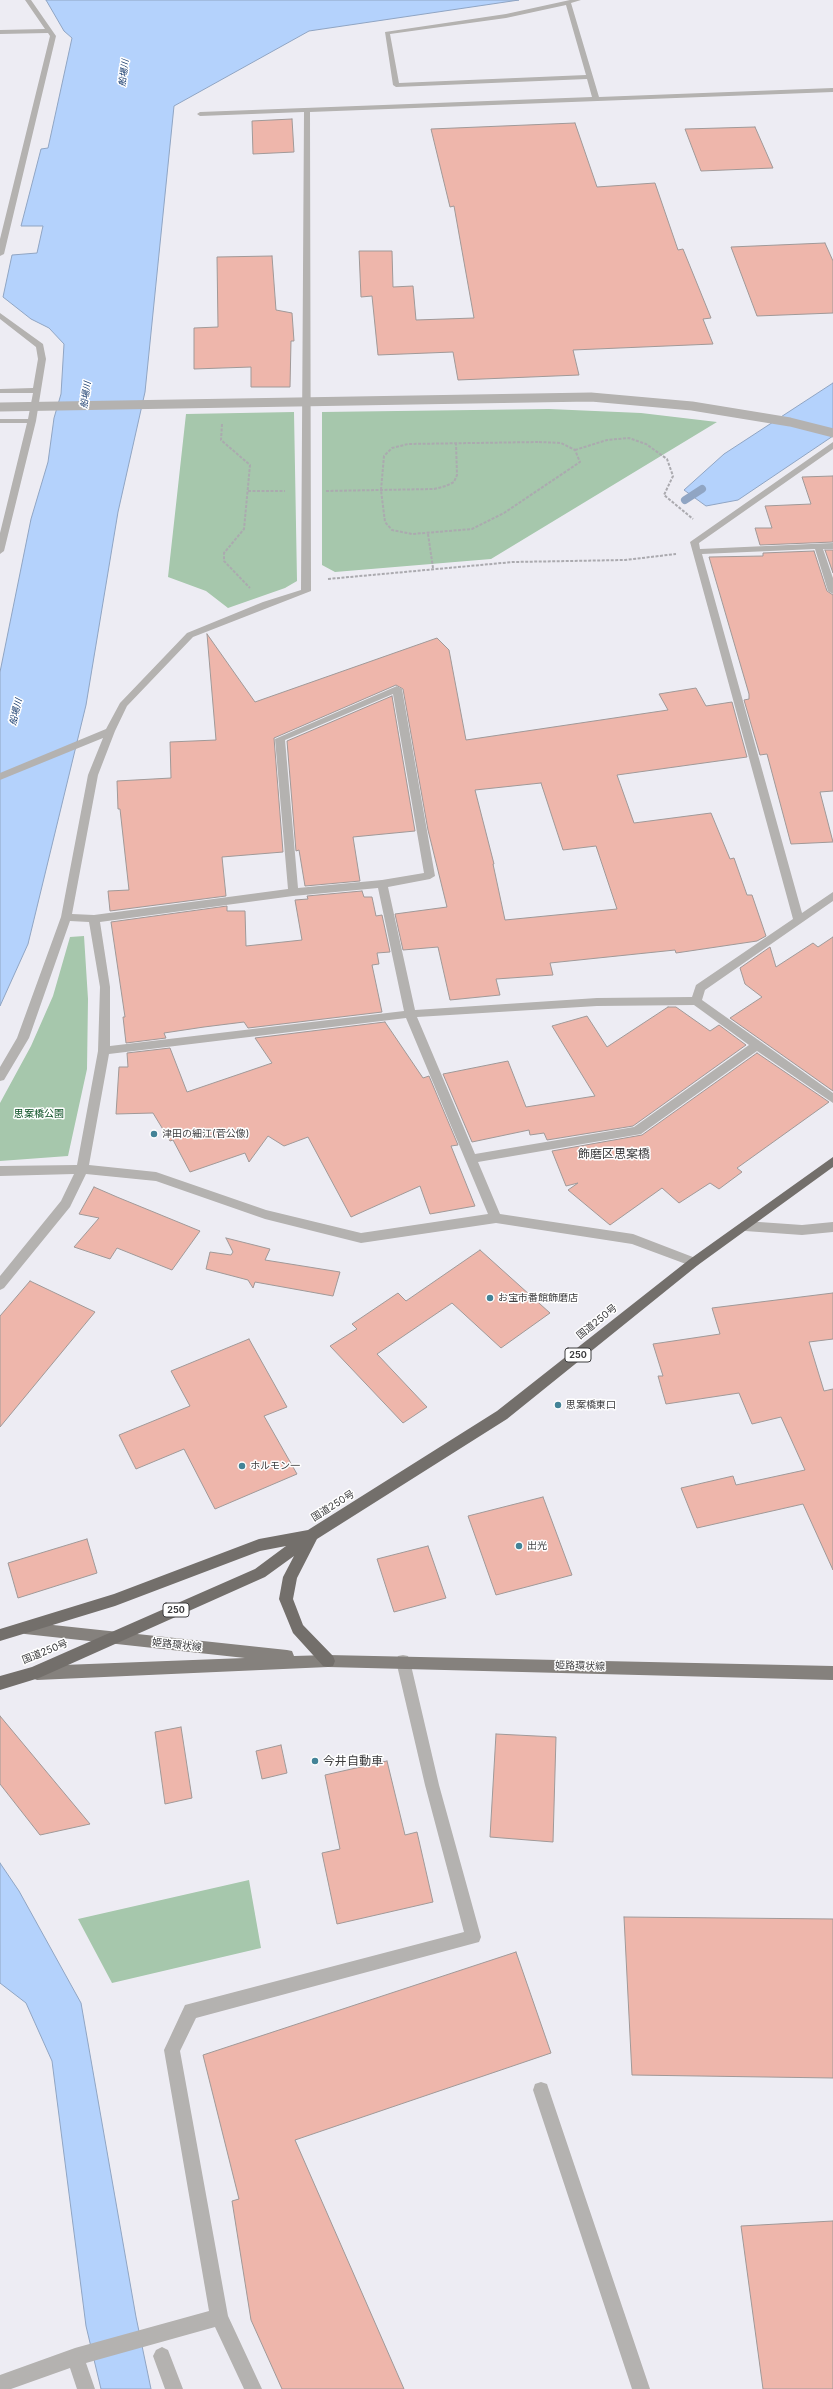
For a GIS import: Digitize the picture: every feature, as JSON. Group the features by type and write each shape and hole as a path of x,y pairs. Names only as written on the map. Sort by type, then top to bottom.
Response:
{"highway":[{"name":"国道250号","path":"0,1683 34,1673 260,1573 312,1535 502,1415 694,1262 833,1161"},
{"name":"国道250号","path":"0,1635 115,1600 259,1545 312,1535"},
{"name":"250","path":"312,1535 290,1576 286,1599 298,1629 328,1661"}],"main road":[{"name":"姫路環状線","path":"25,1628 328,1661"},
{"name":"姫路環状線","path":"34,1673 328,1661 403,1661 833,1673"}],"street":[{"path":"0,254 51,34 28,0"},
{"path":"578,0 506,16 387,33 396,85 590,77"},
{"path":"568,2 596,99"},
{"path":"0,32 51,34"},
{"path":"200,114 833,90"},
{"path":"0,1077 23,1038 66,917 93,775 110,731 123,705 190,635 266,604 306,591 306,110"},
{"path":"0,315 40,346 42,359 32,421 0,551"},
{"path":"0,391 38,390"},
{"path":"0,406 482,397 592,397 692,406 790,422 833,433"},
{"path":"0,421 32,421"},
{"path":"798,919 694,542 833,445"},
{"path":"822,453 833,454"},
{"path":"818,546 833,591"},
{"path":"696,552 833,546"},
{"path":"66,917 94,919 293,892 382,884 430,876 397,689 280,739 293,892"},
{"path":"0,777 110,731"},
{"path":"382,884 410,1014 496,1218"},
{"path":"696,1001 700,988 833,896"},
{"path":"0,1285 66,1204 82,1168 104,1051 105,987 94,919"},
{"path":"104,1051 410,1014 597,1002 696,1001 833,1099"},
{"path":"472,1159 637,1131 757,1045"},
{"path":"0,1172 82,1168 156,1177 265,1214 360,1238 496,1218 633,1239 694,1262"},
{"path":"745,1226 802,1230 833,1227"},
{"path":"253,2389 219,2317 172,2050 191,2011 473,1937 432,1785 403,1661"},
{"path":"541,2090 641,2389"},
{"path":"0,2384 75,2357 219,2317"},
{"path":"162,2356 174,2389"},
{"path":"75,2357 86,2389"}],"path":[{"path":"222,418 221,440 250,465 244,529 224,553 224,561 266,604"},
{"path":"575,450 607,440 629,438 646,444 667,459 673,476 664,495 694,519 712,530"},
{"path":"248,491 434,489 454,482 457,475 456,443"},
{"path":"561,443 575,450 580,462 504,513 472,529 428,534 412,534 392,530 386,522 381,490 384,456 392,448 408,444 561,443"},
{"path":"428,534 433,568"},
{"path":"306,583 341,577 433,568 513,562 625,560 696,552"}],"green space":[{"path":"549,409 641,413 717,422 491,559 335,572 322,565 322,412"},
{"path":"294,412 297,581 285,588 228,608 206,591 168,577 186,414"},
{"name":"思案橋公園","path":"84,936 88,999 87,1069 68,1156 0,1161 0,1103 31,1046 53,996 70,937"},
{"path":"249,1880 261,1948 112,1983 78,1919"}],"water":[{"name":"船場川","path":"46,0 519,0 309,31 174,106 145,392 118,512 86,705 28,944 0,1006 0,672 31,519 48,462 54,418 61,394 64,344 49,328 31,319 3,297 12,255 37,253 43,226 21,226 41,149 48,148 72,38 64,31"},
{"path":"833,383 833,436 738,500 706,506 684,490 724,454"},
{"path":"0,1863 19,1891 81,2003 136,2317 151,2389 101,2389 86,2326 52,2061 26,2003 0,1983"}],"building":[{"path":"292,119 294,152 253,154 252,121"},
{"path":"575,123 597,187 655,183 678,250 683,249 711,318 703,319 713,344 573,350 579,375 458,380 453,352 378,355 372,296 361,297 359,251 392,251 393,287 413,286 416,320 474,318 454,206 450,207 431,129"},
{"path":"755,127 773,168 701,171 685,129"},
{"path":"825,243 833,261 833,313 757,316 731,247"},
{"path":"272,256 276,310 292,313 294,341 291,341 290,387 251,387 251,367 194,369 194,328 218,327 217,257"},
{"path":"833,476 833,542 760,545 755,528 772,528 765,506 811,504 802,477"},
{"path":"825,550 833,550 833,573"},
{"path":"814,551 827,591 833,595 833,791 820,792 833,842 791,844 767,754 760,755 744,700 749,699 749,694 709,557 763,556 763,553"},
{"path":"207,634 255,702 437,638 449,650 466,740 668,710 659,694 696,688 706,706 732,702 747,757 617,775 634,823 711,813 730,859 734,858 747,895 752,895 766,936 757,941 676,953 675,950 550,963 553,975 496,979 500,995 450,1000 438,947 403,950 395,914 447,907 428,830 403,689 396,685 274,738 283,852 222,857 226,896 110,911 108,891 129,890 120,809 118,809 117,781 171,778 170,742 216,740","holes":["541,783 563,850 596,846 617,909 505,920 494,864 475,790"]},
{"path":"392,696 415,831 353,837 360,881 305,886 299,850 296,851 287,741"},
{"path":"362,891 364,897 372,897 376,916 382,915 390,952 377,953 379,964 372,965 382,1012 248,1028 244,1022 164,1033 166,1038 126,1043 123,1017 125,1017 111,922 227,906 227,911 245,911 246,946 302,940 295,900 308,899 307,896"},
{"path":"833,937 833,1091 730,1018 762,997 745,984 740,968 770,947 776,967 813,943 818,947"},
{"path":"668,1007 676,1007 710,1031 719,1025 746,1045 633,1126 547,1140 544,1133 530,1135 529,1130 472,1142 443,1074 508,1061 526,1107 595,1096 552,1026 587,1016 607,1047"},
{"path":"385,1022 423,1078 429,1076 458,1145 451,1146 475,1206 430,1214 420,1186 351,1217 308,1137 284,1146 268,1136 249,1162 245,1153 190,1172 173,1140 170,1141 153,1113 116,1114 119,1067 128,1067 127,1053 170,1048 187,1092 272,1063 255,1038"},
{"path":"757,1053 829,1102 737,1168 742,1172 719,1189 710,1183 679,1203 662,1188 610,1225 568,1190 578,1183 566,1186 552,1151 642,1135"},
{"path":"94,1187 200,1231 172,1270 117,1248 110,1259 74,1247 99,1218 79,1214"},
{"path":"226,1238 270,1249 265,1260 340,1272 333,1296 255,1282 253,1288 248,1280 206,1269 210,1252 231,1255 233,1252"},
{"path":"480,1250 550,1313 501,1348 452,1303 377,1354 427,1407 403,1423 330,1346 357,1329 352,1324 398,1293 406,1301"},
{"path":"30,1281 95,1312 0,1427 0,1316"},
{"path":"833,1293 833,1339 809,1342 824,1391 833,1389 833,1570 803,1504 697,1528 681,1488 733,1476 736,1485 805,1470 781,1417 752,1424 739,1393 666,1404 658,1376 663,1376 653,1344 720,1334 712,1308"},
{"path":"249,1339 287,1407 264,1416 297,1474 215,1509 184,1449 136,1469 119,1435 190,1406 171,1371"},
{"name":"出光","path":"543,1497 572,1575 496,1595 468,1516"},
{"path":"87,1539 97,1573 18,1598 8,1563"},
{"path":"428,1546 446,1598 394,1612 377,1559"},
{"path":"0,1716 90,1824 40,1835 0,1784"},
{"path":"181,1727 192,1798 165,1804 155,1732"},
{"path":"496,1734 556,1737 553,1842 490,1837"},
{"path":"281,1745 287,1773 262,1779 256,1751"},
{"path":"387,1761 405,1835 417,1832 433,1902 337,1924 322,1853 340,1849 325,1775"},
{"path":"624,1917 833,1919 833,2078 632,2075"},
{"path":"516,1952 551,2053 295,2140 404,2389 282,2389 251,2320 232,2201 239,2199 203,2055"},
{"path":"833,2221 833,2389 763,2389 741,2226"}],"waterway":[{"path":"685,500 702,489"}],"place":[{"name":"津田の細江(菅公像)","path":"154,1134"},
{"name":"お宝市番館飾磨店","path":"490,1298"},
{"name":"思案橋東口","path":"558,1405"},
{"name":"ホルモン一","path":"242,1466"},
{"name":"出光","path":"519,1546"},
{"name":"今井自動車","path":"315,1761"}],"district":[{"name":"飾磨区思案橋","path":"614,1154"}]}
